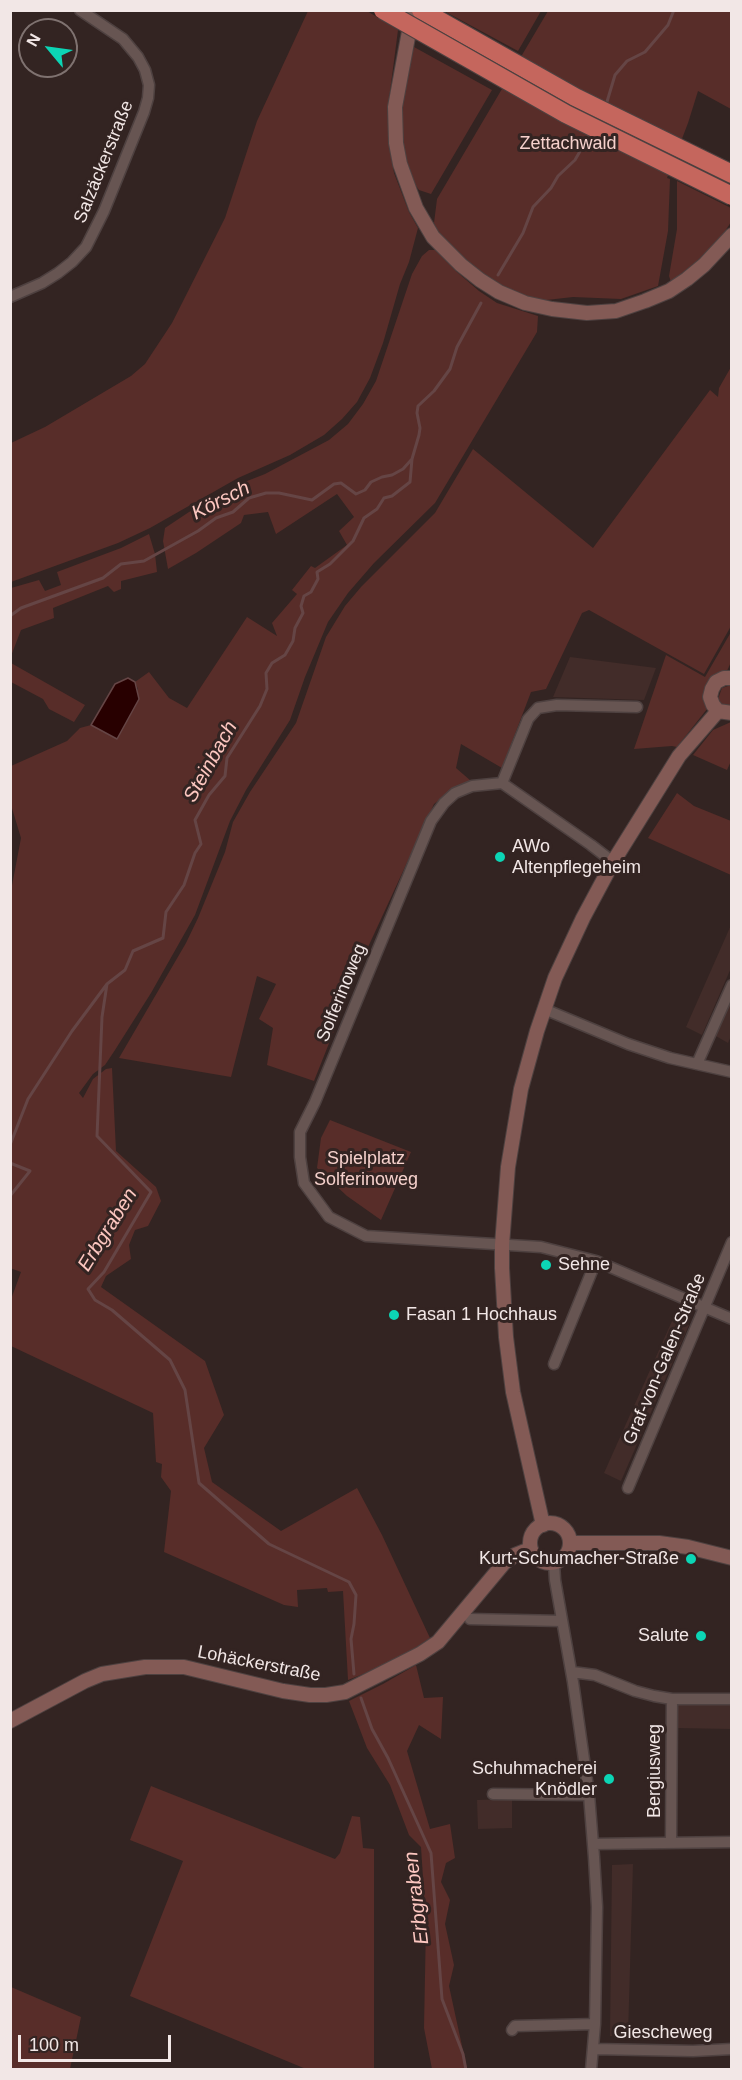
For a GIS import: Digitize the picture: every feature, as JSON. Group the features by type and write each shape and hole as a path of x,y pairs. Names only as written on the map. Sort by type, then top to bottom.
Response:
{"highway":[{"path":"383,10 566,114 732,196"},
{"path":"421,10 575,96 732,174"}],"street":[{"name":"Salzäckerstraße","path":"10,297 58,273 86,246 104,211 144,112 148,85 145,70 138,57 123,39 80,10"},
{"path":"412,10 395,106 396,143 400,164 416,208 433,237 461,266 480,280 499,292 525,303 587,313 616,311 645,302 669,291 704,265 732,235"},
{"path":"543,1525 513,1392 506,1337 502,1245 508,1167 521,1089 555,978 583,918 613,862 680,756 725,712 712,705 711,688 724,678 732,678"},
{"path":"613,862 502,783 528,719 538,708 557,705 637,707"},
{"name":"Solferinoweg","path":"502,783 472,786 455,794 444,803 431,821 315,1102 300,1132 300,1157 304,1183 329,1217 366,1236 541,1247 596,1261 732,1319"},
{"path":"697,1064 732,986"},
{"path":"544,1009 628,1044 670,1058 732,1072"},
{"name":"Graf-von-Galen-Straße","path":"628,1488 732,1242"},
{"path":"554,1364 596,1261"},
{"path":"549,1524 561,1527 570,1543 566,1556 554,1563 542,1562 530,1549 531,1537 537,1528 549,1524"},
{"path":"570,1543 659,1543 731,1556"},
{"name":"Lohäckerstraße","path":"10,1721 66,1689 102,1674 158,1666 203,1671 310,1695 345,1692 438,1642 504,1563 515,1555 530,1549"},
{"path":"554,1563 572,1672 589,1795 593,1844 597,1907 595,2024 591,2070"},
{"path":"470,1619 562,1621"},
{"path":"572,1672 595,1675 635,1691 672,1699 732,1699"},
{"name":"Bergiusweg","path":"671,1843 672,1699"},
{"path":"493,1794 589,1795"},
{"path":"593,1844 732,1842"},
{"path":"512,2030 515,2026 595,2024"},
{"name":"Giescheweg","path":"594,2049 693,2051 732,2049"}],"shaded area":[{"path":"570,657 656,668 644,700 553,697"},
{"path":"128,678 135,682 139,699 117,739 91,725 115,684"},
{"path":"731,925 731,968 702,1035 686,1027"},
{"path":"731,996 731,1036 728,1043 714,1035"},
{"path":"672,1321 689,1325 621,1481 604,1473"},
{"path":"678,1704 731,1704 731,1729 677,1728"},
{"path":"512,1799 512,1828 478,1829 477,1800"},
{"path":"633,1864 628,2036 610,2036 612,1865"}],"green space":[{"path":"308,11 367,11 398,30 388,107 389,144 394,173 409,212 418,228 370,378 357,402 342,419 324,435 290,455 238,478 150,528 118,543 11,582 11,443 45,427 131,376 145,364 172,323 225,218 257,121"},
{"path":"444,11 541,11 518,51"},
{"name":"Zettachwald","path":"548,11 731,11 731,109 698,91 667,178 670,179 668,231 658,286 621,299 573,297 538,301 504,288 469,265 440,236 434,223 437,199"},
{"path":"414,47 492,90 431,194 419,190 404,170 399,107"},
{"path":"677,181 731,208 731,222 720,239 671,282 669,276 677,229"},
{"path":"429,250 436,250 457,272 497,303 538,316 537,332 435,503 374,563 348,593 328,622 290,720 246,790 230,821 195,915 151,993 115,1050 105,1065 93,1074 79,1093 83,1098 93,1079 106,1069 112,1068 116,1151 156,1187 161,1201 148,1226 135,1230 129,1245 131,1259 106,1276 101,1287 205,1361 224,1415 204,1448 212,1482 281,1531 357,1488 382,1535 430,1638 386,1665 348,1680 343,1591 328,1592 327,1588 297,1590 298,1607 284,1605 164,1552 171,1491 161,1477 162,1464 156,1462 153,1413 11,1346 10,1302 21,1272 10,1268 10,896 21,838 11,805 11,766 67,741 80,728 91,725 117,739 138,689 135,682 149,672 169,698 187,708 247,617 277,636 272,623 297,594 292,590 311,566 315,568 347,545 339,531 354,517 337,494 276,534 268,512 244,515 241,523 168,569 163,541 165,528 242,483 265,474 329,440 348,424 376,381 412,274 422,256"},
{"path":"731,367 731,626 704,674 589,610 582,613 546,689 531,692 502,768 461,744 456,768 471,781 450,791 434,804 363,958 314,1081 267,1065 273,1028 259,1019 276,984 257,976 231,1077 119,1058 186,943 225,852 233,822 296,723 326,637 345,606 361,587 435,513 473,449 593,548 710,390 718,397 719,388"},
{"path":"149,534 157,572 121,581 121,589 114,592 108,586 53,608 54,618 21,630 11,656 11,588 39,580 45,591 61,585 57,572 121,548"},
{"path":"731,632 731,662 727,671 719,674 708,687 707,709 677,747 634,749 666,655 705,677"},
{"path":"11,663 85,705 74,722 49,709 43,699 11,682"},
{"path":"731,685 731,708 722,705 718,699 722,688"},
{"path":"731,722 731,761 727,770 693,755 713,730"},
{"path":"677,793 694,806 731,821 731,875 648,838"},
{"name":"Spielplatz Solferinoweg","path":"330,1120 411,1152 381,1220 347,1196 317,1168 321,1138"},
{"path":"416,1665 424,1698 443,1697 441,1739 419,1725 407,1751 430,1829 450,1824 455,1858 446,1863 441,1882 450,1900 445,1924 454,1965 449,1986 467,2069 432,2069 424,2028 426,1923 421,1847 409,1835 390,1785 367,1748 349,1701"},
{"path":"151,1786 335,1859 340,1853 352,1816 360,1817 363,1848 374,1849 374,2069 306,2069 130,1996 183,1861 130,1840"},
{"path":"11,1987 81,2017 70,2069 11,2069"}],"waterway":[{"name":"Körsch","path":"606,105 615,75 627,61 645,52 668,25 674,10"},
{"name":"Körsch","path":"498,275 523,233 533,207 551,188 558,176 575,160 591,132"},
{"name":"Körsch","path":"10,616 21,608 103,578 121,564 144,561 198,531 216,518 233,512 249,498 266,493 279,493 312,500 334,484 341,483 356,494 365,490 371,482 403,469 412,459 419,435 418,406 434,391 450,369 457,347 481,303"},
{"name":"Steinbach","path":"10,1145 28,1099 72,1031 107,984 125,970 133,951 163,938 166,912 184,885 195,853 201,844 195,820 209,795 225,776 227,758 260,706 267,689 266,673 272,663 285,655 293,641 295,628 303,613 301,606 304,596 311,592 318,579 317,572 330,564 353,541 364,518 377,509 384,498 392,496 410,482 412,459"},
{"name":"Erbgraben","path":"107,984 102,1017 97,1136 151,1192 104,1272 88,1289 95,1300 112,1310 170,1360 185,1390 199,1483 269,1544 349,1582 356,1595 351,1639 354,1674"},
{"name":"Steinbach","path":"10,1163 30,1171 10,1196"},
{"name":"Erbgraben","path":"361,1698 372,1729 388,1758 431,1853 442,1999 463,2054 466,2070"}],"place":[{"name":"AWo Altenpflegeheim","path":"500,857"},
{"name":"Sehne","path":"546,1265"},
{"name":"Fasan 1 Hochhaus","path":"394,1315"},
{"name":"Kurt-Schumacher-Straße","path":"691,1559"},
{"name":"Salute","path":"701,1636"},
{"name":"Schuhmacherei Knödler","path":"609,1779"}]}
